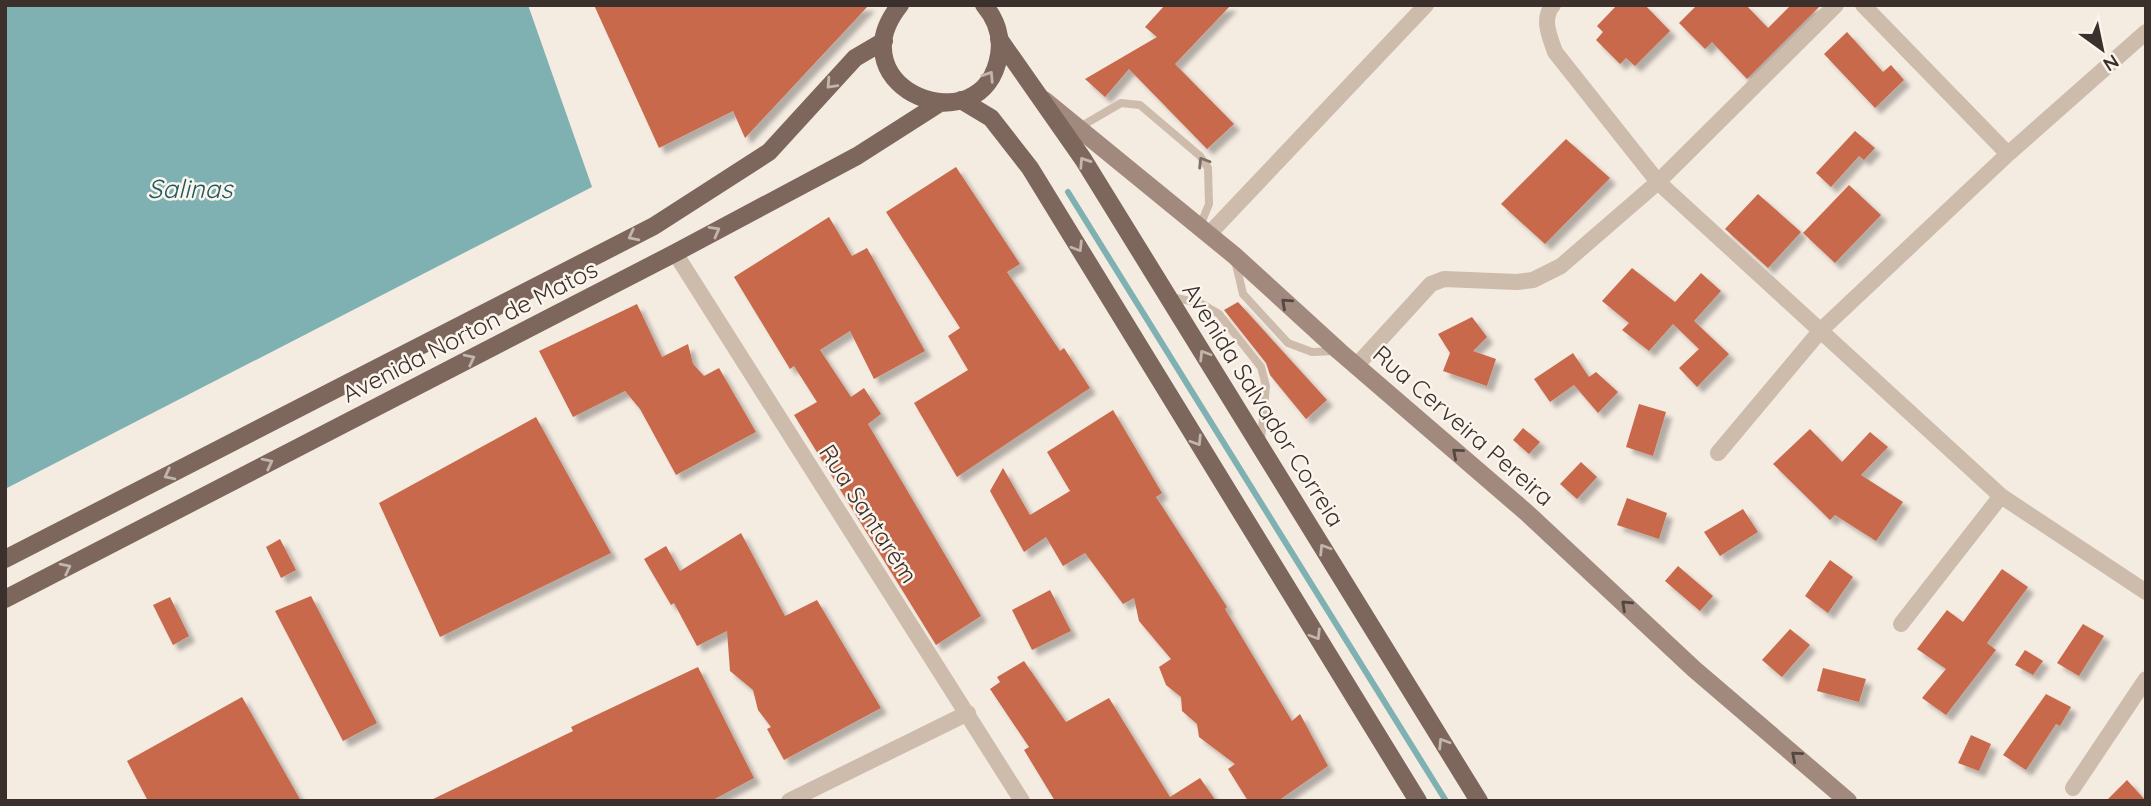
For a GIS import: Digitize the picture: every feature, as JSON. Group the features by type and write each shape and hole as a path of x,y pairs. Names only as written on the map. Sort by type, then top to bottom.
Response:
{"main road":[{"path":"890,5 885,33 887,65 898,84 917,98 940,103 961,100 980,89 993,71 999,39"},
{"path":"885,33 900,5"},
{"name":"Avenida Salvador Correia","path":"984,5 993,18 999,39 1040,97 1168,297 1479,801"},
{"name":"Avenida Norton de Matos","path":"5,559 654,226 769,152 855,58 885,33"},
{"name":"Rua Cerveira Pereira","path":"1040,97 1235,256 1356,366 1527,513 1694,669 1848,801"},
{"path":"961,100 991,118 1030,168 1418,801"},
{"name":"Avenida Norton de Matos","path":"5,599 675,253 857,156 940,103"}],"street":[{"path":"1204,230 1426,5"},
{"path":"1553,5 1549,10 1547,30 1555,52 1658,182 2001,496 2146,592"},
{"path":"1356,366 1431,284 1444,279 1533,281 1561,266 1658,182 1836,5"},
{"path":"1863,5 2008,154"},
{"path":"1718,453 1821,330 2008,154 2146,32"},
{"name":"Rua Santarém","path":"675,253 1022,801"},
{"path":"1901,624 2001,496"},
{"path":"2073,788 2146,679"},
{"path":"789,801 814,795 968,713"}],"lane":[{"path":"1080,127 1121,103 1140,105 1200,156 1208,167 1209,204 1204,230"},
{"path":"1235,256 1243,294 1288,343 1312,352 1339,351"},
{"path":"1168,297 1200,303 1219,314 1261,367 1266,386 1261,447"}],"water":[{"name":"Salinas","path":"5,5 528,5 592,187 5,489"}],"building":[{"path":"594,5 869,5 745,138 733,111 659,148"},
{"path":"1165,5 1231,5 1175,64 1234,124 1207,149 1129,69 1105,97 1085,79 1157,37 1145,27"},
{"path":"1617,5 1645,5 1670,31 1635,66 1626,58 1620,64 1596,40 1603,32 1597,26"},
{"path":"1697,5 1746,5 1768,28 1791,5 1821,5 1747,79 1712,42 1705,49 1679,23"},
{"path":"1847,32 1883,72 1891,65 1904,80 1875,108 1824,54"},
{"path":"1855,131 1875,148 1864,160 1859,156 1831,187 1816,173"},
{"path":"1566,139 1610,178 1545,244 1501,204"},
{"path":"956,167 1020,264 1007,272 1060,351 1064,348 1090,388 957,477 914,403 968,370 948,336 960,328 886,212"},
{"path":"1849,185 1881,215 1835,263 1803,233"},
{"path":"1758,194 1801,232 1768,268 1725,229"},
{"path":"829,217 852,256 867,248 925,351 874,379 850,331 820,350 851,397 864,388 881,414 868,424 981,616 936,645 794,415 817,402 794,366 790,369 734,277"},
{"path":"1632,268 1675,302 1701,273 1721,291 1694,321 1729,354 1697,387 1679,368 1699,349 1673,324 1649,351 1622,330 1629,323 1602,301"},
{"path":"1238,302 1327,400 1306,419 1270,375 1266,363 1224,310"},
{"path":"637,304 662,357 688,344 693,364 704,376 719,368 756,432 676,475 640,409 625,391 573,417 539,351"},
{"path":"1472,317 1487,337 1473,351 1496,359 1487,386 1443,371 1450,353 1438,334"},
{"path":"1573,353 1589,377 1596,372 1618,392 1598,413 1574,385 1550,402 1534,379"},
{"path":"1639,404 1666,412 1653,456 1626,447"},
{"path":"1113,410 1162,493 1156,497 1227,607 1225,609 1292,721 1300,714 1328,766 1278,801 1248,801 1228,769 1235,764 1199,737 1197,724 1182,711 1181,697 1166,685 1159,667 1171,659 1139,621 1134,598 1123,604 1085,553 1063,566 1046,537 1024,552 990,491 1003,468 1030,515 1070,491 1047,452"},
{"path":"536,417 611,553 440,637 379,503"},
{"path":"1523,428 1540,442 1529,454 1513,440"},
{"path":"1810,429 1842,462 1870,432 1888,447 1861,475 1903,502 1876,541 1835,515 1830,520 1773,464"},
{"path":"1581,462 1597,477 1577,499 1560,484"},
{"path":"1627,498 1667,513 1659,539 1617,525"},
{"path":"1743,509 1758,532 1720,556 1704,532"},
{"path":"741,533 785,616 817,600 881,708 784,760 767,729 771,727 758,710 753,690 730,671 727,631 697,646 674,603 671,605 644,559 666,546 680,571"},
{"path":"280,539 296,570 281,578 266,547"},
{"path":"1830,560 1853,577 1828,613 1805,596"},
{"path":"1678,566 1713,596 1700,611 1665,581"},
{"path":"2002,569 2028,587 1987,643 1996,650 1946,715 1922,698 1946,669 1917,649 1947,610 1963,622"},
{"path":"1050,590 1071,631 1032,650 1012,610"},
{"path":"311,596 377,723 343,741 275,611"},
{"path":"170,597 189,636 173,645 153,605"},
{"path":"2083,624 2104,636 2079,676 2057,663"},
{"path":"1790,629 1810,645 1782,677 1762,660"},
{"path":"2025,650 2043,661 2033,675 2015,665"},
{"path":"1024,661 1066,722 1109,698 1170,797 1200,778 1216,801 1055,801 1024,750 1029,747 990,689 1000,682 997,677"},
{"path":"698,667 754,778 711,801 429,801 573,731 571,727"},
{"path":"1823,668 1866,679 1859,702 1817,691"},
{"path":"2046,694 2071,707 2060,726 2056,724 2026,770 2003,755"},
{"path":"242,697 301,801 148,801 127,761"},
{"path":"1971,735 1991,744 1979,771 1958,763"},
{"path":"2127,780 2146,801 2106,801"}],"waterway":[{"path":"1068,192 1446,801"}]}
